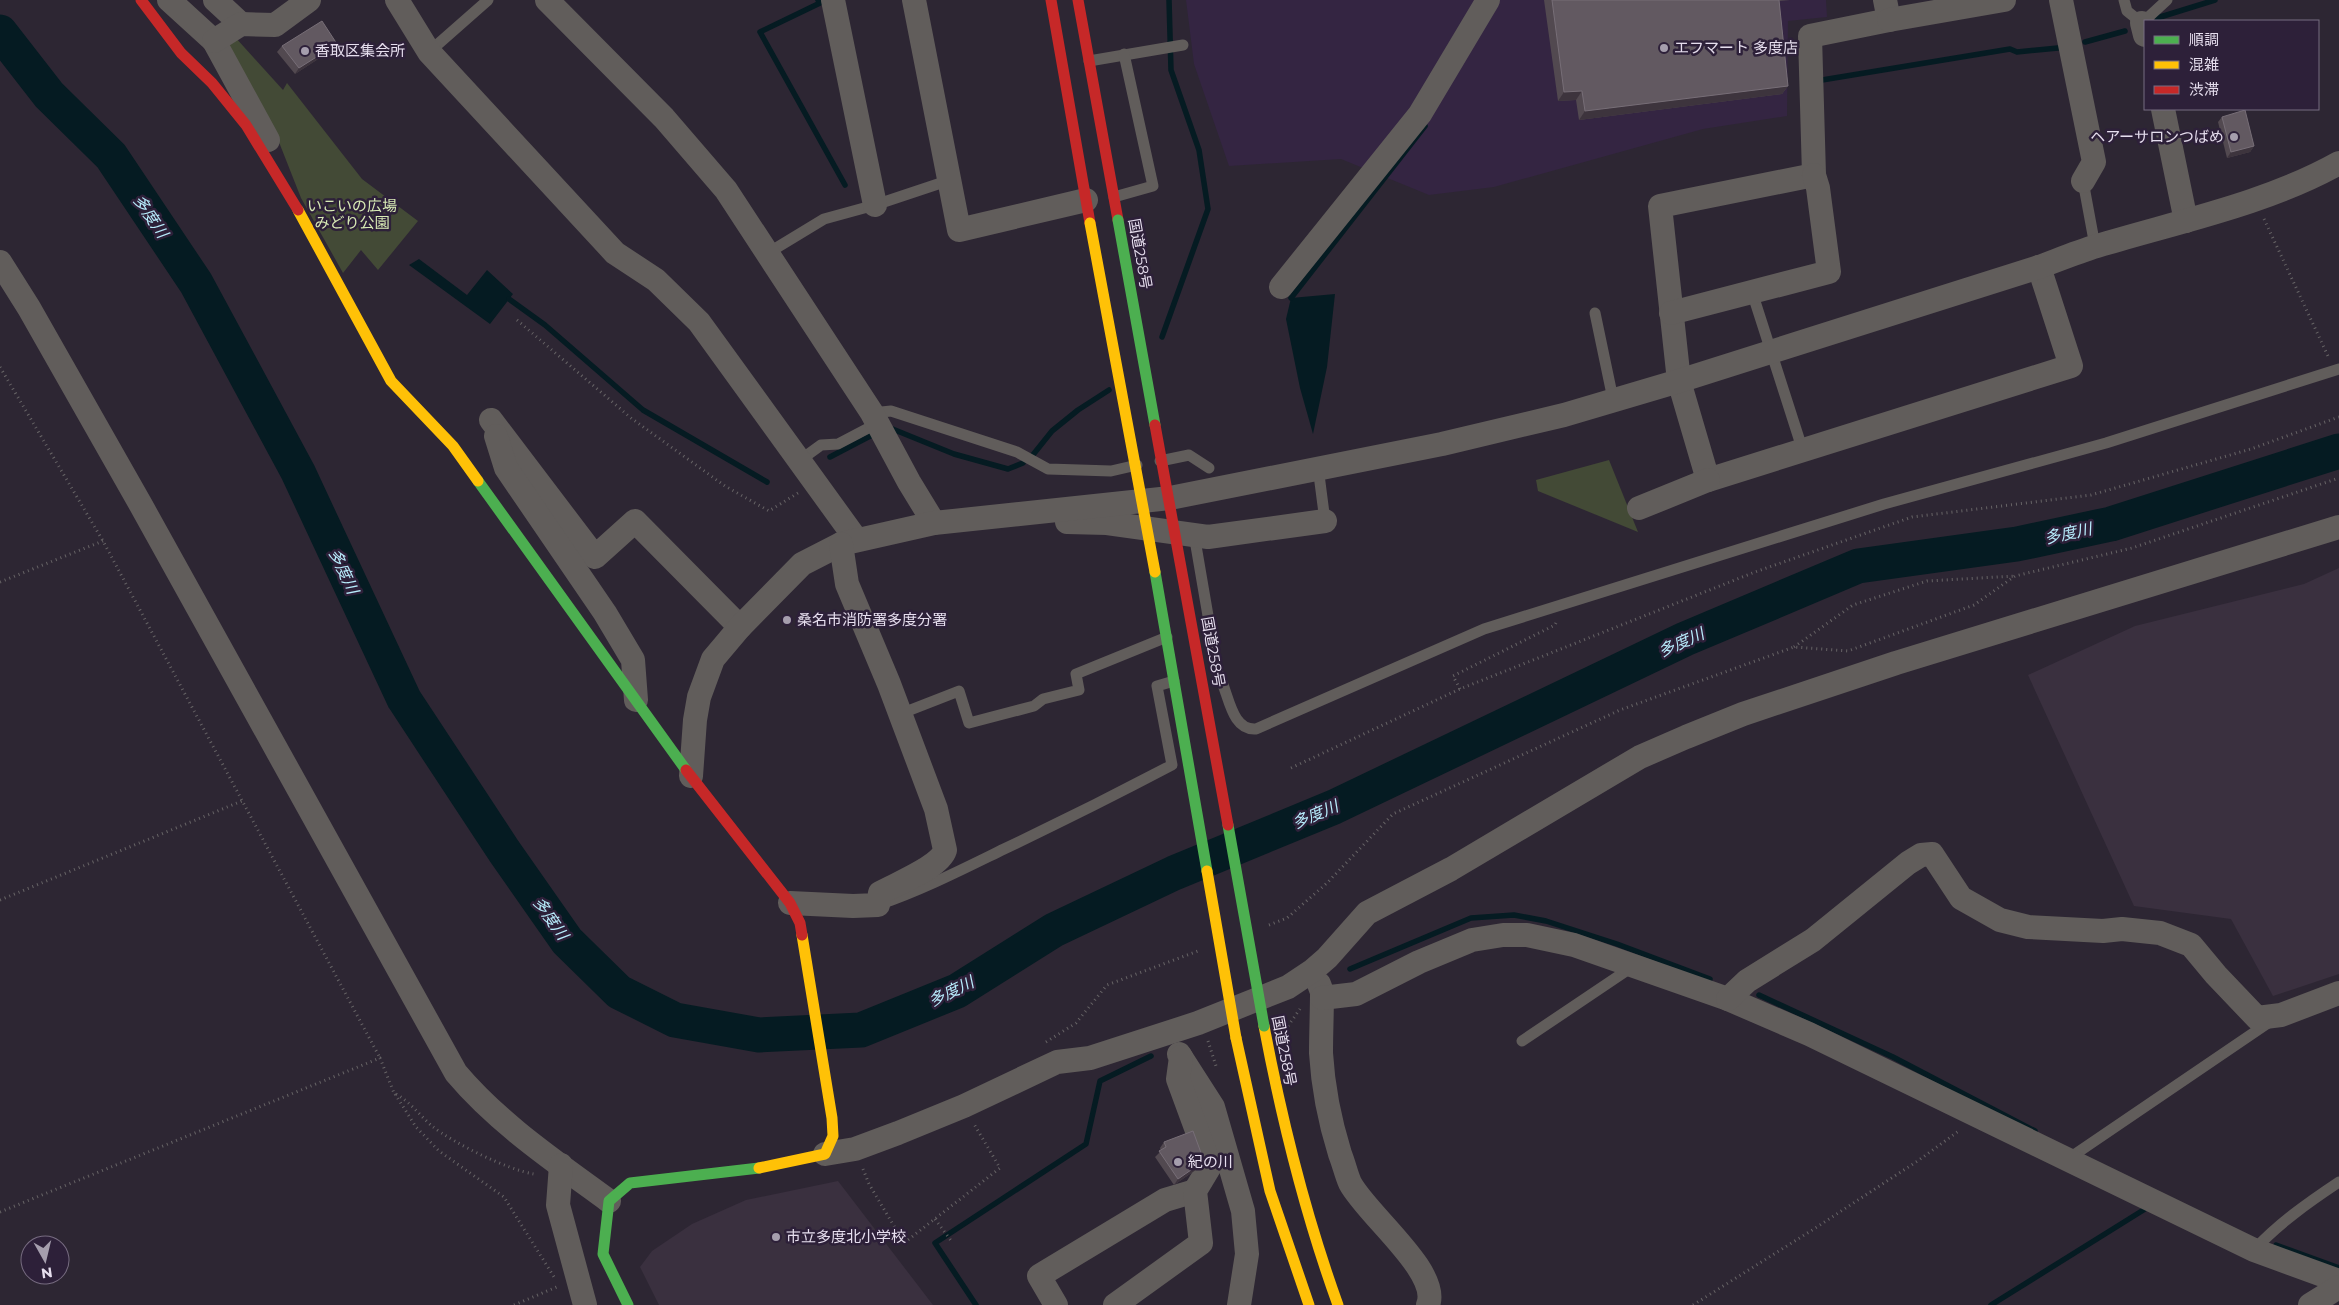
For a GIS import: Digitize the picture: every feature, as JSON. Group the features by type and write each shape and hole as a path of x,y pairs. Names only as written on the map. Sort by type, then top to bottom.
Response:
{"main road":[{"path":"141,0 181,53 212,83 246,126 281,180 391,380 453,446 691,776 795,913 832,1118 833,1136 825,1154 763,1168 630,1183 609,1201 603,1254 628,1305"},
{"path":"1050,0 1143,500 1236,1038 1255,1131 1270,1191 1309,1305"},
{"name":"国道258号","path":"1078,0 1170,498 1280,1113 1300,1194 1321,1260 1338,1305"}],"street":[{"path":"170,0 214,41 280,165 281,180"},
{"path":"215,0 241,24"},
{"path":"230,0 241,24"},
{"path":"214,41 241,24 275,25 309,0"},
{"path":"397,0 429,52 615,253 656,280 699,322 815,483 848,541 847,584 936,809 945,850 943,856 935,864 880,893 878,905 795,913"},
{"path":"548,0 664,118 726,190 875,418 908,482 934,523"},
{"path":"834,0 875,205"},
{"path":"914,0 959,230 1086,200"},
{"path":"1281,287 1420,114 1488,0"},
{"path":"1671,313 1829,272 1818,188 1814,175 1810,36 1887,10 2004,0"},
{"path":"2061,0 2094,162 2083,181"},
{"path":"2163,110 2186,221"},
{"path":"691,776 695,720 702,690 713,659 740,627 802,564 848,541 934,523 1170,498 1451,442 1564,415 1679,381 2040,267 2095,246 2186,221 2255,198 2338,166"},
{"path":"1708,480 1679,381 1660,206 1814,175"},
{"path":"0,262 29,308 142,507 456,1074 474,1094 561,1165 609,1201"},
{"path":"1639,508 1708,480 2071,366 2040,267"},
{"path":"636,700 633,660 606,613 506,468 491,420 595,557 635,521 740,627"},
{"path":"1051,511 1068,523 1107,523 1208,537 1325,520"},
{"path":"825,1154 855,1148 964,1106 1057,1062 1090,1058 1198,1023 1288,987 1312,971 1367,913 1451,869 1640,757 1686,737 1743,714 1896,663 2339,526"},
{"path":"1728,999 1747,981 1813,940 1908,863 1921,855 1932,854 1961,898 2000,920 2028,927 2104,932 2122,929 2160,933 2191,945 2216,975 2257,1018 2281,1015 2339,993"},
{"path":"1313,1002 1356,994 1453,946 1472,940 1502,935 1527,934 1574,946 1728,999 1839,1048 2254,1250 2339,1282"},
{"path":"1312,971 1322,992 1313,1002"},
{"path":"1313,1002 1322,1053 1330,1123 1350,1183 1375,1218 1406,1251 1425,1276 1431,1298 1428,1305"},
{"path":"1167,1033 1213,1108 1243,1211 1246,1254 1239,1305"},
{"path":"1114,1305 1202,1243 1195,1191 1210,1166 1178,1079 1181,1057"},
{"path":"561,1165 558,1206 584,1305"},
{"path":"1056,1305 1039,1276 1165,1200 1195,1191"},
{"path":"2310,1305 2339,1287"}],"lane":[{"path":"429,52 488,0"},
{"path":"2124,0 2127,11 2144,29"},
{"path":"2151,20 2167,0"},
{"path":"1089,61 1183,46"},
{"path":"1114,197 1153,186 1124,54"},
{"path":"768,253 824,220 950,180"},
{"path":"2083,181 2095,246"},
{"path":"1752,292 1803,451"},
{"path":"1595,313 1613,399"},
{"path":"1194,534 1218,674 1225,684 1236,719 1241,726 1248,729 1256,729 1484,629 1884,504 2106,443 2339,369"},
{"path":"800,461 821,445 838,444 875,418 891,411 1017,452 1048,469 1111,471 1188,455 1209,468"},
{"path":"1318,467 1325,520"},
{"path":"900,714 959,691 969,723 1034,706 1043,699 1079,690 1076,674 1209,620"},
{"path":"878,905 901,898 984,859 1172,765 1157,686 1218,674"},
{"path":"1522,1041 1632,967"},
{"path":"2068,1159 2281,1015"},
{"path":"2254,1250 2268,1234 2312,1199 2339,1182"}],"path":[{"path":"2255,198 2325,354 2332,359"},
{"path":"517,320 631,418 725,486 769,511 815,483"},
{"path":"0,367 103,541 380,1058 394,1093 416,1127 439,1151 504,1197 559,1286 514,1305"},
{"path":"1291,768 1460,689 1755,572 1912,517 2091,495 2251,449 2339,417"},
{"path":"0,582 103,541"},
{"path":"1794,647 1853,605 1899,590 1927,582 2015,576"},
{"path":"1460,689 1452,676 1555,625 1566,602"},
{"path":"0,900 242,801"},
{"path":"1285,1030 1293,1016 1313,1002"},
{"path":"0,1212 380,1058"},
{"path":"394,1093 404,1098 432,1126 499,1163 533,1174 561,1165"},
{"path":"869,1184 904,1243 1000,1168 964,1106"},
{"path":"1692,1305 1730,1280 1740,1277 1920,1160 1978,1116"},
{"path":"935,1219 952,1242"}],"shaded area":[{"path":"1186,0 1826,0 1827,17 1788,21 1787,116 1703,129 1494,187 1429,195 1341,159 1229,166 1194,64"},
{"path":"2339,568 2339,974 2273,996 2231,919 2134,906 2028,675 2135,626 2304,584"},
{"name":"市立多度北小学校","path":"838,1181 933,1305 659,1305 640,1267 652,1251 692,1224 746,1200"}],"green space":[{"name":"いこいの広場 みどり公園","path":"235,37 283,90 287,83 362,179 418,221 378,270 361,250 343,273 301,198 275,132 224,44"},
{"path":"1609,460 1638,532 1538,491 1536,480"}],"water":[{"path":"419,259 467,295 487,270 513,294 490,324 409,265"},
{"path":"1335,294 1327,367 1313,434 1300,388 1286,319 1291,298"}],"building":[{"name":"エフマート 多度店","path":"1552,0 1779,0 1788,86 1585,111 1582,91 1564,92"},
{"name":"香取区集会所","path":"322,21 337,44 299,68 282,46"},
{"name":"ヘアーサロンつばめ","path":"2245,110 2254,146 2231,152 2222,117"},
{"name":"紀の川","path":"1193,1131 1204,1161 1178,1179 1159,1151 1166,1147 1164,1142"}],"waterway":[{"path":"818,0 820,3 760,32 845,185"},
{"path":"1162,337 1208,209 1199,150 1171,70 1169,0"},
{"path":"2157,18 2215,0"},
{"path":"2085,42 2125,31"},
{"name":"多度川","path":"0,32 49,95 111,156 196,283 298,472 404,699 504,851 567,941 619,992 675,1020 759,1035 861,1030 957,991 1054,930 1174,873 1334,807 1685,639 1858,566 2017,544 2111,524 2339,451"},
{"path":"1822,80 2010,49 2017,52 2058,48"},
{"path":"1291,298 1425,126"},
{"path":"509,299 545,325 643,410 767,482"},
{"path":"1032,456 1052,431 1078,410 1109,390"},
{"path":"890,428 954,454 1008,469 1023,463"},
{"path":"830,457 874,434"},
{"path":"1350,969 1471,918 1514,915 1546,921 1617,944 1710,979"},
{"path":"1759,995 1893,1057 2035,1131"},
{"path":"976,1305 935,1243 1086,1144 1100,1081 1151,1056"},
{"path":"1991,1305 2145,1209"},
{"path":"2276,1245 2339,1268"}],"traffic: fast":[{"path":"1118,220 1155,425"},
{"path":"478,481 686,770"},
{"path":"1155,572 1207,871"},
{"path":"1228,825 1264,1026"},
{"path":"628,1305 603,1254 609,1201 630,1183 759,1168"}],"traffic: slow":[{"path":"298,210 391,381 453,446 478,481"},
{"path":"1090,223 1155,572"},
{"path":"1207,871 1236,1038"},
{"path":"759,1168 825,1154 833,1136 832,1118 802,935"},
{"path":"1264,1026 1295,1167 1338,1305"},
{"path":"1236,1038 1270,1191 1309,1305"}],"traffic: jam":[{"path":"141,0 181,53 212,83 246,125 298,210"},
{"path":"1051,0 1090,223"},
{"path":"1078,0 1118,220"},
{"path":"1155,425 1228,825"},
{"path":"686,770 790,903 800,923 802,935"}],"place":[{"name":"エフマート 多度店","path":"1664,48"},
{"name":"香取区集会所","path":"305,51"},
{"name":"ヘアーサロンつばめ","path":"2234,137"},
{"name":"桑名市消防署多度分署","path":"787,620"},
{"name":"紀の川","path":"1178,1162"},
{"name":"市立多度北小学校","path":"776,1237"}]}
